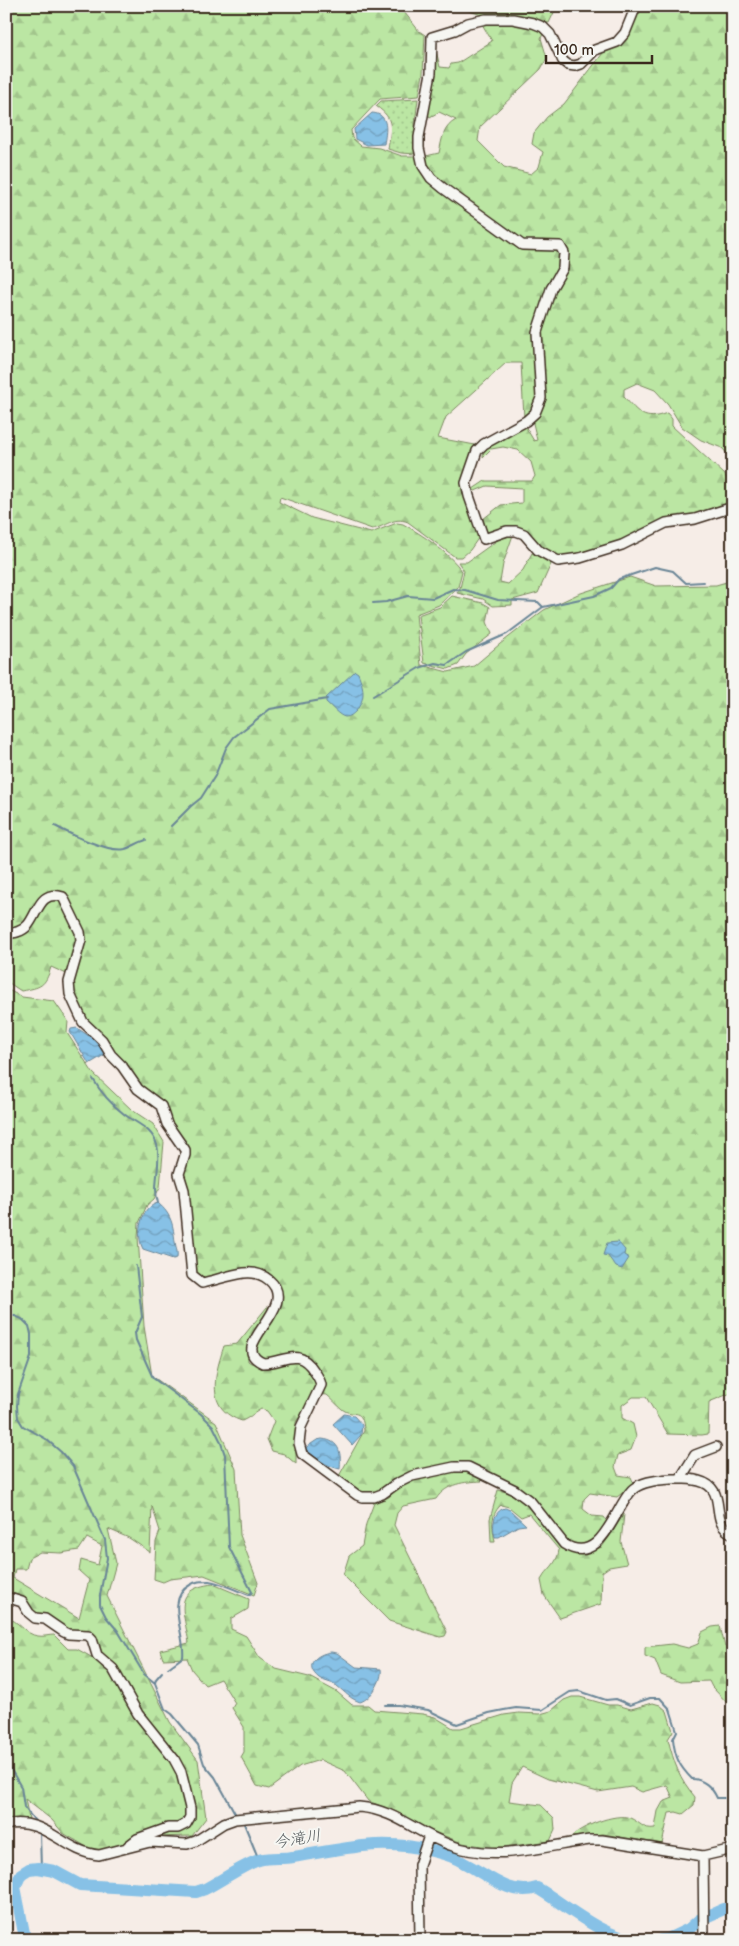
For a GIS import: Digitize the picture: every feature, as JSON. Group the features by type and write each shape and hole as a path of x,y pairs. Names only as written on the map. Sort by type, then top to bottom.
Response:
{"street":[{"path":"636,6 625,33 617,42 595,50 581,64 575,66 568,65 563,61 550,34 543,27 533,23 513,20 486,20 468,23 455,30 432,37 431,72 419,137 419,148 423,166 431,178 443,188 522,245 560,246 564,253 563,268 551,289 537,332 541,398 538,406 526,421 484,444 477,451 466,483 484,539 507,531 516,531 524,534 538,550 558,561 580,558 622,545 666,524 695,519 733,507"},
{"path":"6,934 23,930 28,925 37,906 49,896 63,897 80,932 81,940 69,982 70,994 83,1022 102,1040 111,1055 122,1066 138,1089 158,1103 163,1109 167,1124 185,1150 179,1174 184,1190 192,1275 202,1283 243,1273 258,1274 265,1277 276,1287 279,1294 278,1302 254,1340 253,1351 255,1356 263,1363 291,1357 300,1358 311,1367 320,1381 302,1427 299,1444 302,1454 357,1495 368,1498 382,1494 412,1476 454,1467 468,1467 515,1490 531,1502 564,1544 571,1549 591,1546 606,1534 628,1495 637,1486 647,1482 680,1478 699,1481 710,1486 716,1494 719,1520 722,1527 733,1534"},
{"path":"680,1478 695,1455 716,1447"},
{"path":"6,1597 22,1602 34,1618 45,1619 68,1634 88,1635 92,1639 97,1655 113,1669 138,1714 174,1759 181,1772 190,1808 190,1817 186,1824 137,1839 126,1848"},
{"path":"6,1825 14,1823 31,1824 43,1828 72,1846 91,1854 99,1855 150,1842 187,1844 196,1841 224,1823 241,1818 373,1808 391,1814 428,1840 482,1852 503,1853 590,1840 602,1840 703,1856 733,1850"},
{"path":"420,1940 419,1865 428,1840"},
{"path":"703,1856 704,1940"}],"green space":[{"path":"6,6 402,6 401,8 419,31 425,35 423,74 419,96 380,99 351,130 352,138 361,146 379,148 402,156 415,156 423,173 524,248 557,249 561,253 561,262 533,333 537,400 531,411 524,418 521,363 506,363 446,417 438,438 475,445 462,485 479,537 470,550 462,557 455,557 403,520 394,521 372,529 280,497 279,502 312,518 371,533 397,523 403,524 435,544 450,557 462,571 458,587 439,605 416,614 421,665 448,672 474,666 544,610 578,594 630,577 656,586 716,585 733,580 733,1397 731,1393 709,1402 708,1434 702,1435 668,1434 646,1397 633,1397 622,1405 622,1418 633,1424 636,1437 631,1450 618,1455 615,1467 618,1475 631,1477 634,1484 617,1497 590,1493 584,1499 583,1509 592,1516 604,1517 607,1521 604,1531 588,1544 581,1546 569,1543 541,1511 465,1463 430,1468 417,1472 375,1493 361,1491 351,1486 339,1476 364,1431 362,1418 360,1415 346,1412 327,1395 319,1394 313,1397 296,1422 296,1464 284,1454 272,1451 267,1439 274,1421 267,1411 261,1409 242,1421 230,1415 222,1408 215,1390 224,1346 237,1344 267,1307 269,1307 248,1351 248,1361 260,1364 255,1345 280,1301 261,1272 202,1281 197,1277 181,1174 187,1156 171,1128 165,1109 139,1087 85,1022 73,996 71,976 51,967 47,979 41,985 21,991 6,981"},
{"path":"454,6 557,6 549,23 534,20 488,17"},
{"path":"640,6 686,8 733,6 733,460 722,448 701,440 682,427 668,404 655,390 637,383 624,389 624,397 634,408 647,416 653,417 667,413 672,419 672,426 724,474 733,486 733,503 582,554 559,557 505,527 487,533 483,519 501,505 522,503 522,488 487,486 475,491 473,489 485,481 532,481 535,476 531,462 518,450 503,447 491,449 483,457 484,450 525,426 534,441 537,440 532,419 541,411 545,394 541,330 548,303 566,266 568,255 562,244 523,243 434,177 428,166 426,156 439,153 442,138 448,126 456,120 439,112 430,117 427,113 435,46 440,67 449,68 451,64 458,63 492,41 482,24 514,23 544,32 541,38 547,58 541,69 480,127 478,141 504,167 531,174 539,167 543,152 532,144 534,133 547,117 564,104 606,49 618,45"},
{"path":"418,99 415,123 416,154 401,153 388,149 391,130 389,120 376,106 381,101"},
{"path":"513,535 503,564 500,582 508,584 523,570 532,553 551,564 538,593 512,600 512,605 493,606 483,599 457,593 464,571 458,562 467,562 499,539"},
{"path":"452,596 483,603 490,607 487,622 492,634 466,654 458,665 448,669 424,663 418,615 440,607"},
{"path":"6,989 22,997 54,1001 68,1021 67,1033 93,1073 132,1110 153,1124 164,1142 160,1187 154,1199 147,1205 139,1223 138,1237 144,1326 152,1376 216,1422 236,1469 240,1535 258,1583 254,1595 204,1575 170,1579 163,1582 154,1579 156,1542 160,1531 152,1506 150,1552 129,1538 108,1529 116,1563 107,1596 170,1722 198,1760 206,1818 192,1836 153,1837 97,1853 63,1833 52,1820 25,1799 29,1819 6,1822 6,1618 14,1621 33,1635 54,1635 68,1649 77,1649 102,1663 93,1638 48,1621 6,1595","holes":["87,1538 102,1546 98,1565 81,1560 79,1571 89,1580 79,1618 13,1578 15,1569 26,1569 29,1558 40,1552 61,1553 79,1550"]},
{"path":"456,1470 468,1470 482,1477 482,1481 456,1484 445,1490 436,1499 403,1506 397,1513 394,1525 447,1632 445,1636 440,1637 389,1621 343,1575 349,1556 362,1546 366,1524 374,1503 389,1497 397,1489 415,1479"},
{"path":"498,1490 515,1494 531,1506 563,1547 573,1553 584,1553 602,1547 624,1514 621,1542 627,1564 609,1567 602,1572 601,1604 560,1618 544,1595 541,1580 554,1563 559,1550 529,1514 521,1517 509,1507 501,1505 493,1518 495,1542 491,1542 490,1519"},
{"path":"213,1584 249,1599 248,1609 231,1619 231,1629 246,1636 260,1658 276,1669 309,1677 337,1692 352,1705 368,1705 374,1710 423,1714 435,1717 453,1728 461,1728 504,1715 519,1713 540,1714 551,1711 564,1700 572,1697 580,1697 631,1709 653,1703 660,1705 667,1711 673,1731 668,1739 670,1748 681,1777 695,1797 694,1805 683,1814 669,1813 662,1844 603,1834 571,1837 599,1821 616,1817 630,1818 644,1827 655,1828 658,1811 663,1802 673,1798 667,1785 642,1792 631,1787 598,1792 548,1779 522,1767 512,1783 509,1801 541,1805 554,1818 555,1830 550,1841 495,1848 462,1843 368,1801 345,1771 320,1760 300,1766 269,1789 257,1786 241,1757 244,1752 244,1727 232,1708 235,1703 220,1679 205,1685 192,1670 187,1658 163,1659 160,1650 189,1643 183,1604 191,1591"},
{"path":"720,1626 725,1647 733,1645 733,1709 712,1687 709,1681 680,1682 661,1675 655,1660 645,1656 645,1647 672,1644 688,1648 698,1644 702,1632 712,1627"}],"water":[{"path":"372,113 382,117 386,124 384,144 367,145 355,139 354,129"},
{"path":"355,671 358,673 362,683 363,697 356,711 350,716 345,717 326,702 326,698"},
{"path":"77,1028 92,1038 106,1054 89,1064 70,1032 71,1029"},
{"path":"158,1203 171,1221 177,1258 173,1259 143,1249 140,1236 141,1222 147,1210"},
{"path":"618,1242 625,1250 624,1255 629,1258 622,1269 616,1267 608,1256 603,1255 607,1243"},
{"path":"344,1414 354,1416 362,1425 361,1435 352,1445 333,1424"},
{"path":"322,1439 333,1442 336,1445 340,1453 340,1469 321,1461 305,1448"},
{"path":"505,1508 510,1510 526,1525 518,1526 499,1537 495,1537 494,1520 498,1512"},
{"path":"331,1652 337,1653 356,1667 381,1669 378,1683 368,1697 360,1702 314,1673 312,1669 313,1661 321,1655"}],"waterway":[{"path":"373,603 386,602 408,596 433,598 453,589 465,590 498,600 538,602 543,607 594,596 611,588 619,579 655,567 673,571 686,583 703,582"},
{"path":"373,696 419,668 435,663 447,665 466,652 507,634 543,607"},
{"path":"171,826 201,798 215,776 226,748 234,737 270,709 327,699"},
{"path":"55,826 70,834 109,848 125,849 146,840"},
{"path":"93,1079 111,1102 124,1114 148,1130 155,1139 158,1152 156,1189 158,1203"},
{"path":"136,1266 142,1317 135,1333 136,1340 153,1378 201,1414 213,1426 220,1440 225,1455 229,1547 252,1592 249,1595 209,1581 194,1583 182,1591 178,1599 177,1608 183,1657 168,1668"},
{"path":"6,1316 15,1316 22,1319 29,1326 31,1334 31,1357 18,1394 18,1418 23,1426 46,1439 73,1466 105,1540 107,1558 100,1605 144,1674 155,1683"},
{"path":"162,1672 155,1683 165,1709 172,1714 198,1745 204,1764 215,1777 236,1815"},
{"path":"385,1705 399,1705 428,1710 457,1724 489,1713 516,1708 542,1710 570,1692 579,1691 606,1700 616,1699 630,1705 650,1698 660,1698 670,1709 677,1731 673,1739 675,1751 678,1761 684,1770 692,1779 700,1780 707,1784 717,1798 733,1798"},
{"path":"6,1761 21,1787 24,1807 35,1821"},
{"path":"243,1821 259,1860"},
{"path":"40,1833 41,1869"},
{"name":"今滝川","path":"24,1940 15,1887 21,1874 29,1869 38,1868 54,1871 80,1885 196,1892 259,1860 289,1858 347,1848 381,1845 398,1845 450,1856 508,1887 527,1890 537,1888 598,1927 623,1938 636,1940"},
{"name":"今滝川","path":"661,1940 668,1939 689,1929 699,1920 724,1909 733,1908"}]}
